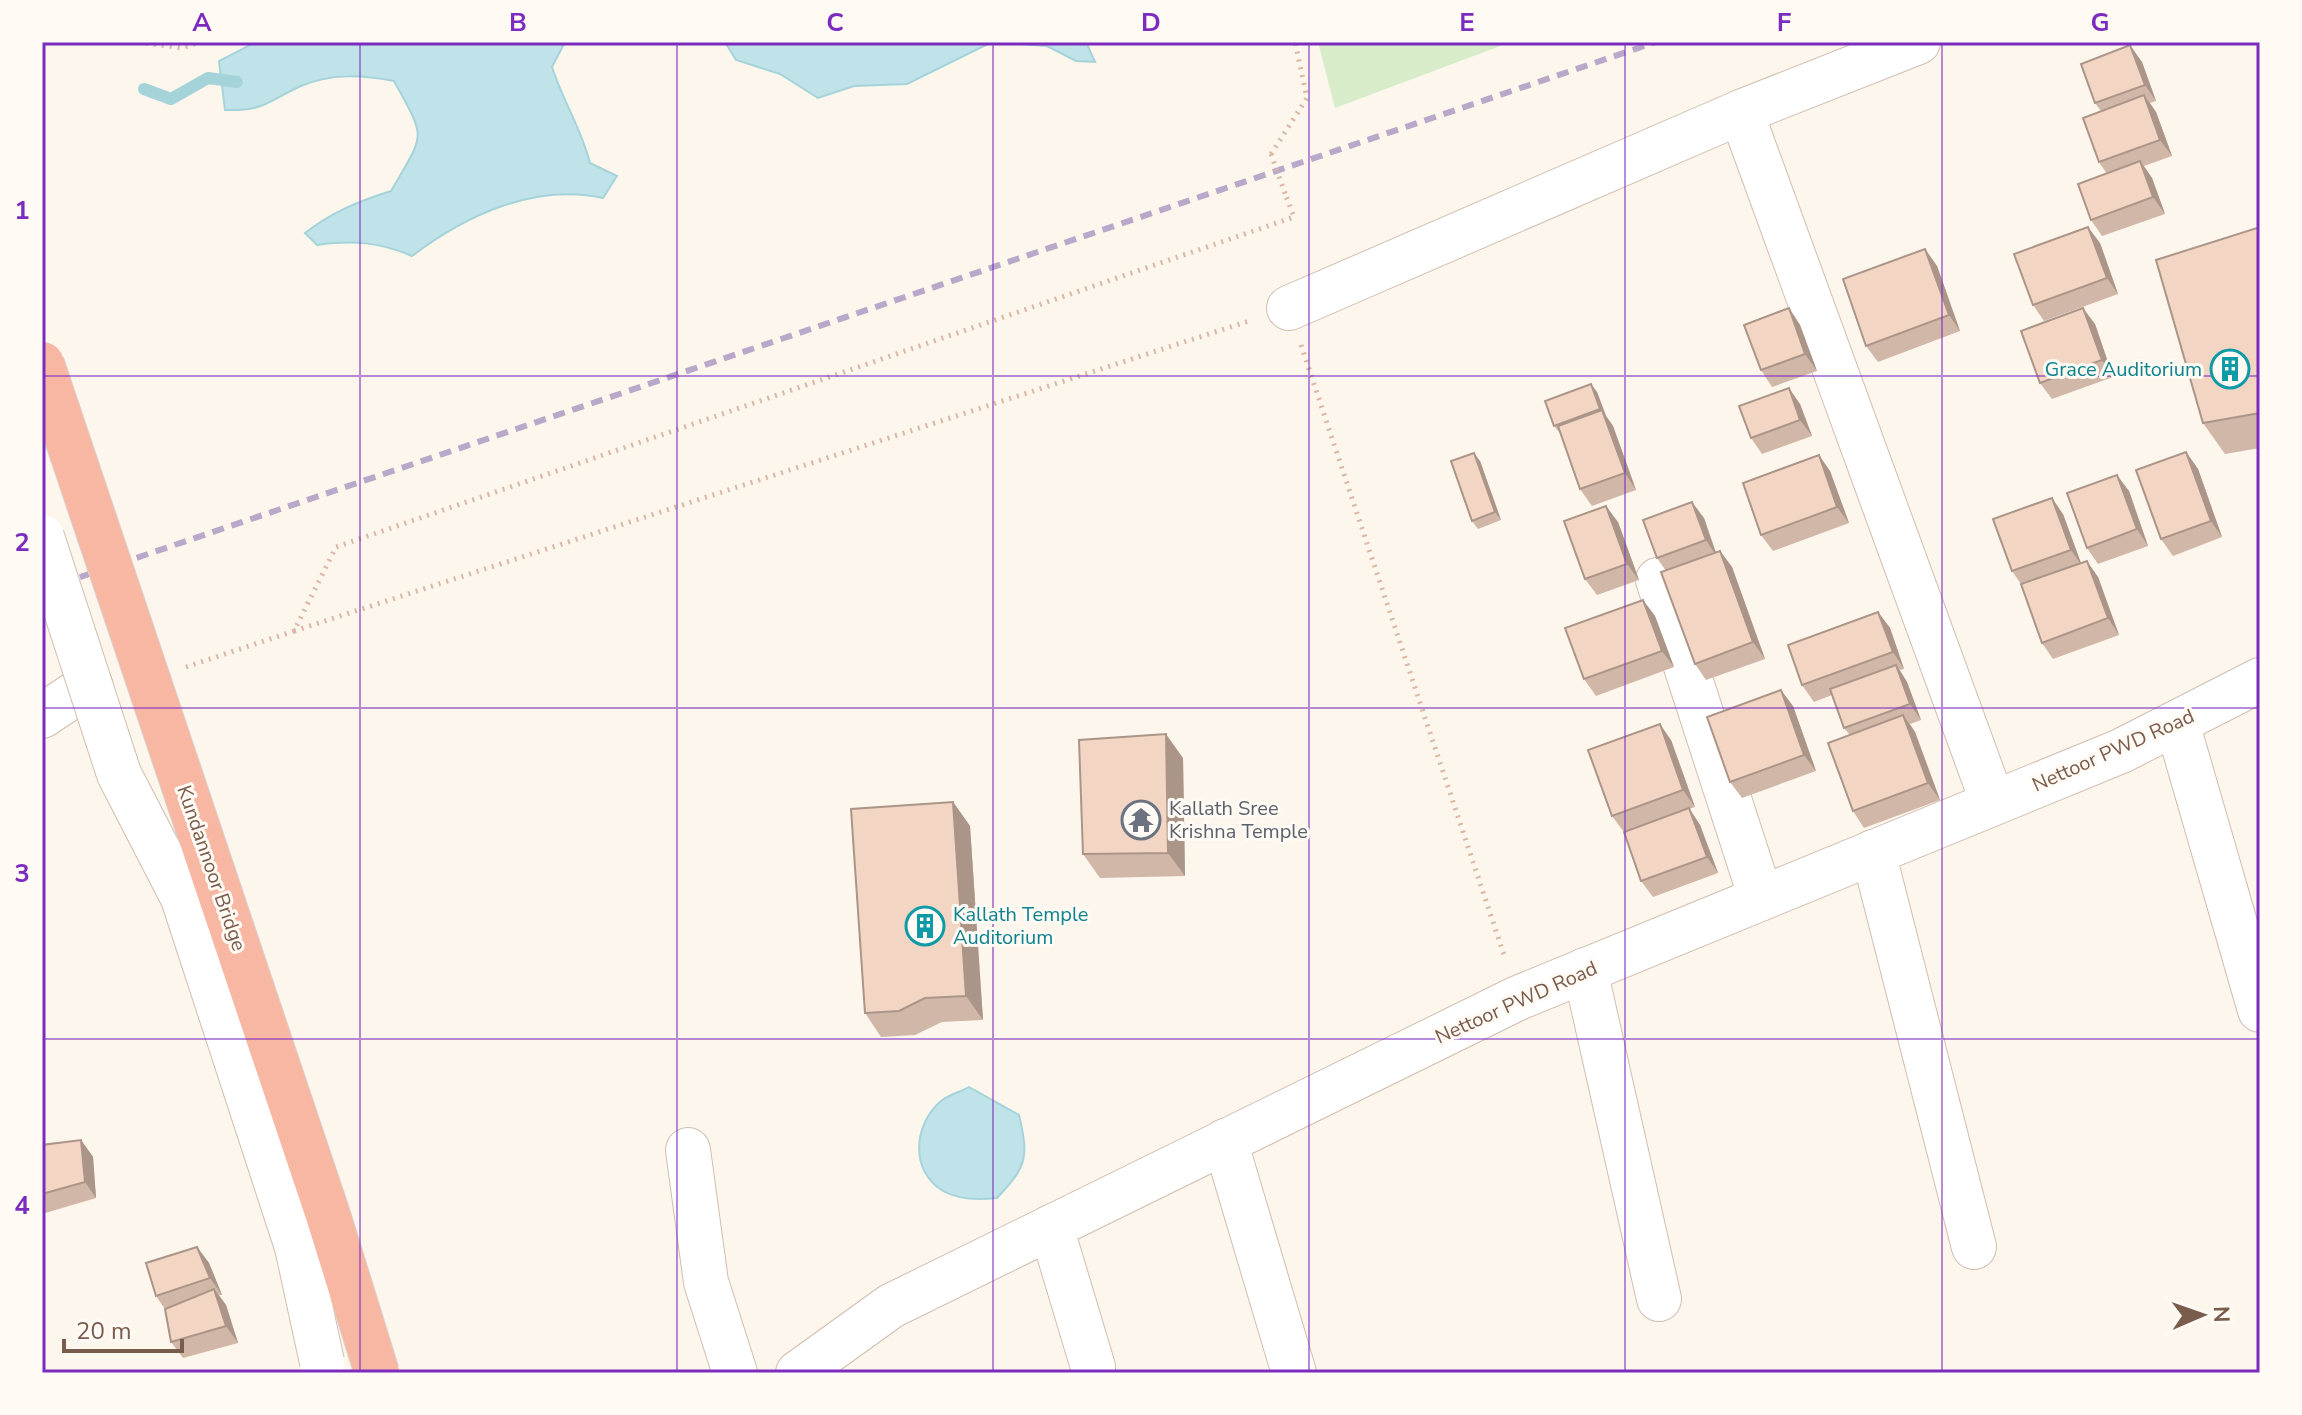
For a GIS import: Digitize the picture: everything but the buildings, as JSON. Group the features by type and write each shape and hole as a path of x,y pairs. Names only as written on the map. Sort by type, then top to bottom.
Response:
{"highway":[{"name":"Kundannoor Bridge","path":"42,364 328,1215 377,1373"}],"street":[{"path":"1289,308 1741,112 1918,42"},
{"path":"1741,112 1993,803"},
{"path":"42,537 119,774 183,898 297,1247 324,1368"},
{"path":"1658,580 1761,898"},
{"name":"Nettoor PWD Road","path":"798,1373 891,1306 1518,998 2121,751 2260,680"},
{"path":"42,716 90,684"},
{"path":"2177,723 2260,1010"},
{"path":"1873,852 1974,1247"},
{"path":"1585,970 1659,1299"},
{"path":"1225,1141 1294,1373"},
{"path":"688,1150 706,1282 735,1373"},
{"path":"1051,1227 1093,1367"}],"path":[{"path":"138,42 182,48 200,42"},
{"path":"294,631 336,547 1294,217 1271,154 1307,98 1295,42"},
{"path":"178,671 1289,308 1518,998"}],"green space":[{"path":"1318,42 1511,42 1335,108"}],"water":[{"path":"256,42 565,42 552,67 556,79 590,163 617,176 603,198 552,195 502,206 455,228 412,256 366,243 317,245 305,233 346,208 391,191 416,146 417,127 394,81 370,77 324,79 301,86 257,107 225,110 219,61"},
{"path":"725,42 992,42 907,84 854,86 818,98 780,74 736,60"},
{"path":"992,42 1086,42 1095,62 1076,61 1047,46"},
{"path":"969,1087 1019,1115 1024,1142 1023,1161 1014,1178 997,1198 970,1199 943,1191 932,1182 920,1160 921,1135 932,1111 944,1099"}],"waterway":[{"path":"144,89 171,99 208,78 237,82"}],"railway":[{"path":"42,590 1656,42"}],"place":[{"name":"Grace Auditorium","path":"2230,369"},
{"name":"Kallath Sree Krishna Temple","path":"1141,820"},
{"name":"Kallath Temple Auditorium","path":"925,926"}]}
